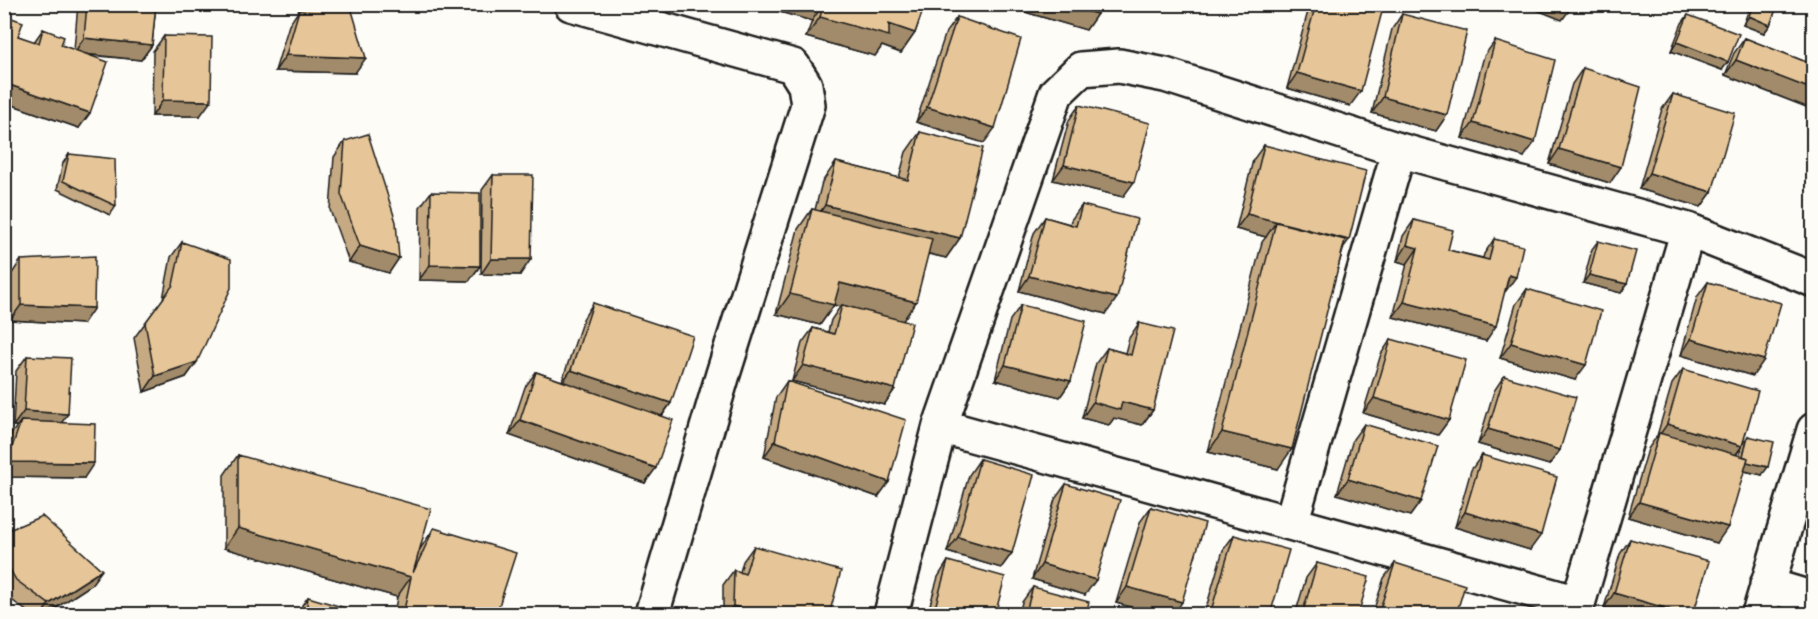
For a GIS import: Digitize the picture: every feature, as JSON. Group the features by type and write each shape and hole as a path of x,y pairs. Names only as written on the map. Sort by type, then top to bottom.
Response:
{"street":[{"path":"571,4 793,66 805,85 808,105 723,374 652,615"},
{"path":"891,615 940,426 1056,93 1081,69 1119,66 1165,75 1399,150 1688,230 1814,280"},
{"path":"1291,523 1399,150"},
{"path":"940,426 1291,523 1577,609 1688,230"},
{"path":"1814,430 1763,600 1814,599"}],"building":[{"path":"87,4 156,4 152,45 84,38"},
{"path":"350,4 366,58 286,55 299,10"},
{"path":"824,4 925,4 915,33 889,24 889,36 820,17"},
{"path":"1062,4 1100,4 1097,14"},
{"path":"1316,4 1372,4 1383,8 1361,91 1297,73"},
{"path":"1753,4 1778,4 1770,25 1749,16"},
{"path":"1402,14 1467,31 1447,115 1383,97"},
{"path":"1688,15 1739,34 1728,62 1677,42"},
{"path":"6,16 23,22 18,36 39,43 43,29 64,37 61,45 108,62 90,113 4,83 4,20"},
{"path":"957,17 1021,39 995,128 927,107"},
{"path":"164,36 212,37 211,101 163,100"},
{"path":"1745,38 1814,65 1814,90 1736,60"},
{"path":"1495,41 1555,60 1535,142 1473,123"},
{"path":"1583,68 1641,87 1621,167 1559,149"},
{"path":"1673,94 1735,113 1712,192 1649,173"},
{"path":"1079,105 1150,123 1134,182 1064,165"},
{"path":"920,132 983,148 960,238 825,205 836,162 908,180"},
{"path":"368,134 396,222 399,258 360,246 341,194 345,141"},
{"path":"1264,145 1366,171 1349,240 1247,214"},
{"path":"69,154 115,159 116,206 63,181"},
{"path":"493,175 533,175 531,259 491,259"},
{"path":"431,192 480,193 480,266 430,265"},
{"path":"1082,205 1137,219 1117,298 1029,276 1045,217 1076,226"},
{"path":"812,209 932,239 916,302 840,283 834,305 790,294"},
{"path":"1414,220 1453,230 1448,250 1489,260 1494,239 1523,246 1516,277 1509,275 1496,326 1404,302 1418,248 1407,245"},
{"path":"1276,222 1345,240 1292,449 1222,432"},
{"path":"1598,241 1636,251 1627,284 1589,275"},
{"path":"182,242 231,259 231,288 197,362 155,376 145,323 173,285"},
{"path":"95,256 94,308 21,305 21,260"},
{"path":"1708,282 1781,303 1764,360 1691,339"},
{"path":"1527,289 1601,311 1586,365 1511,343"},
{"path":"593,303 693,336 671,403 571,370"},
{"path":"842,305 912,323 895,389 803,365 813,328 834,334"},
{"path":"1021,305 1086,321 1071,381 1005,365"},
{"path":"1139,323 1173,331 1153,410 1122,402 1120,410 1093,402 1107,348 1131,355"},
{"path":"1391,339 1466,360 1449,420 1374,398"},
{"path":"27,356 71,358 68,414 24,411"},
{"path":"1683,369 1758,391 1742,446 1667,424"},
{"path":"536,372 673,420 656,468 520,420"},
{"path":"1504,376 1576,397 1560,450 1488,429"},
{"path":"787,381 906,420 889,482 775,441"},
{"path":"21,421 95,424 94,463 7,462"},
{"path":"1364,424 1438,446 1421,501 1348,479"},
{"path":"1659,433 1748,458 1728,527 1639,502"},
{"path":"1748,436 1774,442 1768,467 1747,462 1748,458 1743,456"},
{"path":"238,455 431,509 413,573 434,528 516,553 496,615 403,615 411,577 238,528"},
{"path":"1482,455 1557,477 1541,535 1465,512"},
{"path":"980,459 1034,475 1012,553 958,537"},
{"path":"1066,484 1120,500 1096,580 1042,564"},
{"path":"1151,507 1205,523 1182,602 1127,587"},
{"path":"42,516 102,570 49,604 16,580 4,559 4,532"},
{"path":"1234,535 1289,550 1270,615 1210,614"},
{"path":"1630,539 1709,561 1693,615 1614,593"},
{"path":"754,546 841,571 829,615 763,615 733,606 734,570 745,574"},
{"path":"948,561 1005,577 995,615 933,615"},
{"path":"1317,563 1369,577 1358,615 1302,615"},
{"path":"1395,563 1465,585 1456,615 1378,615"},
{"path":"1033,587 1089,602 1086,615 1025,615"},
{"path":"308,597 349,609 346,615 306,615"}]}
